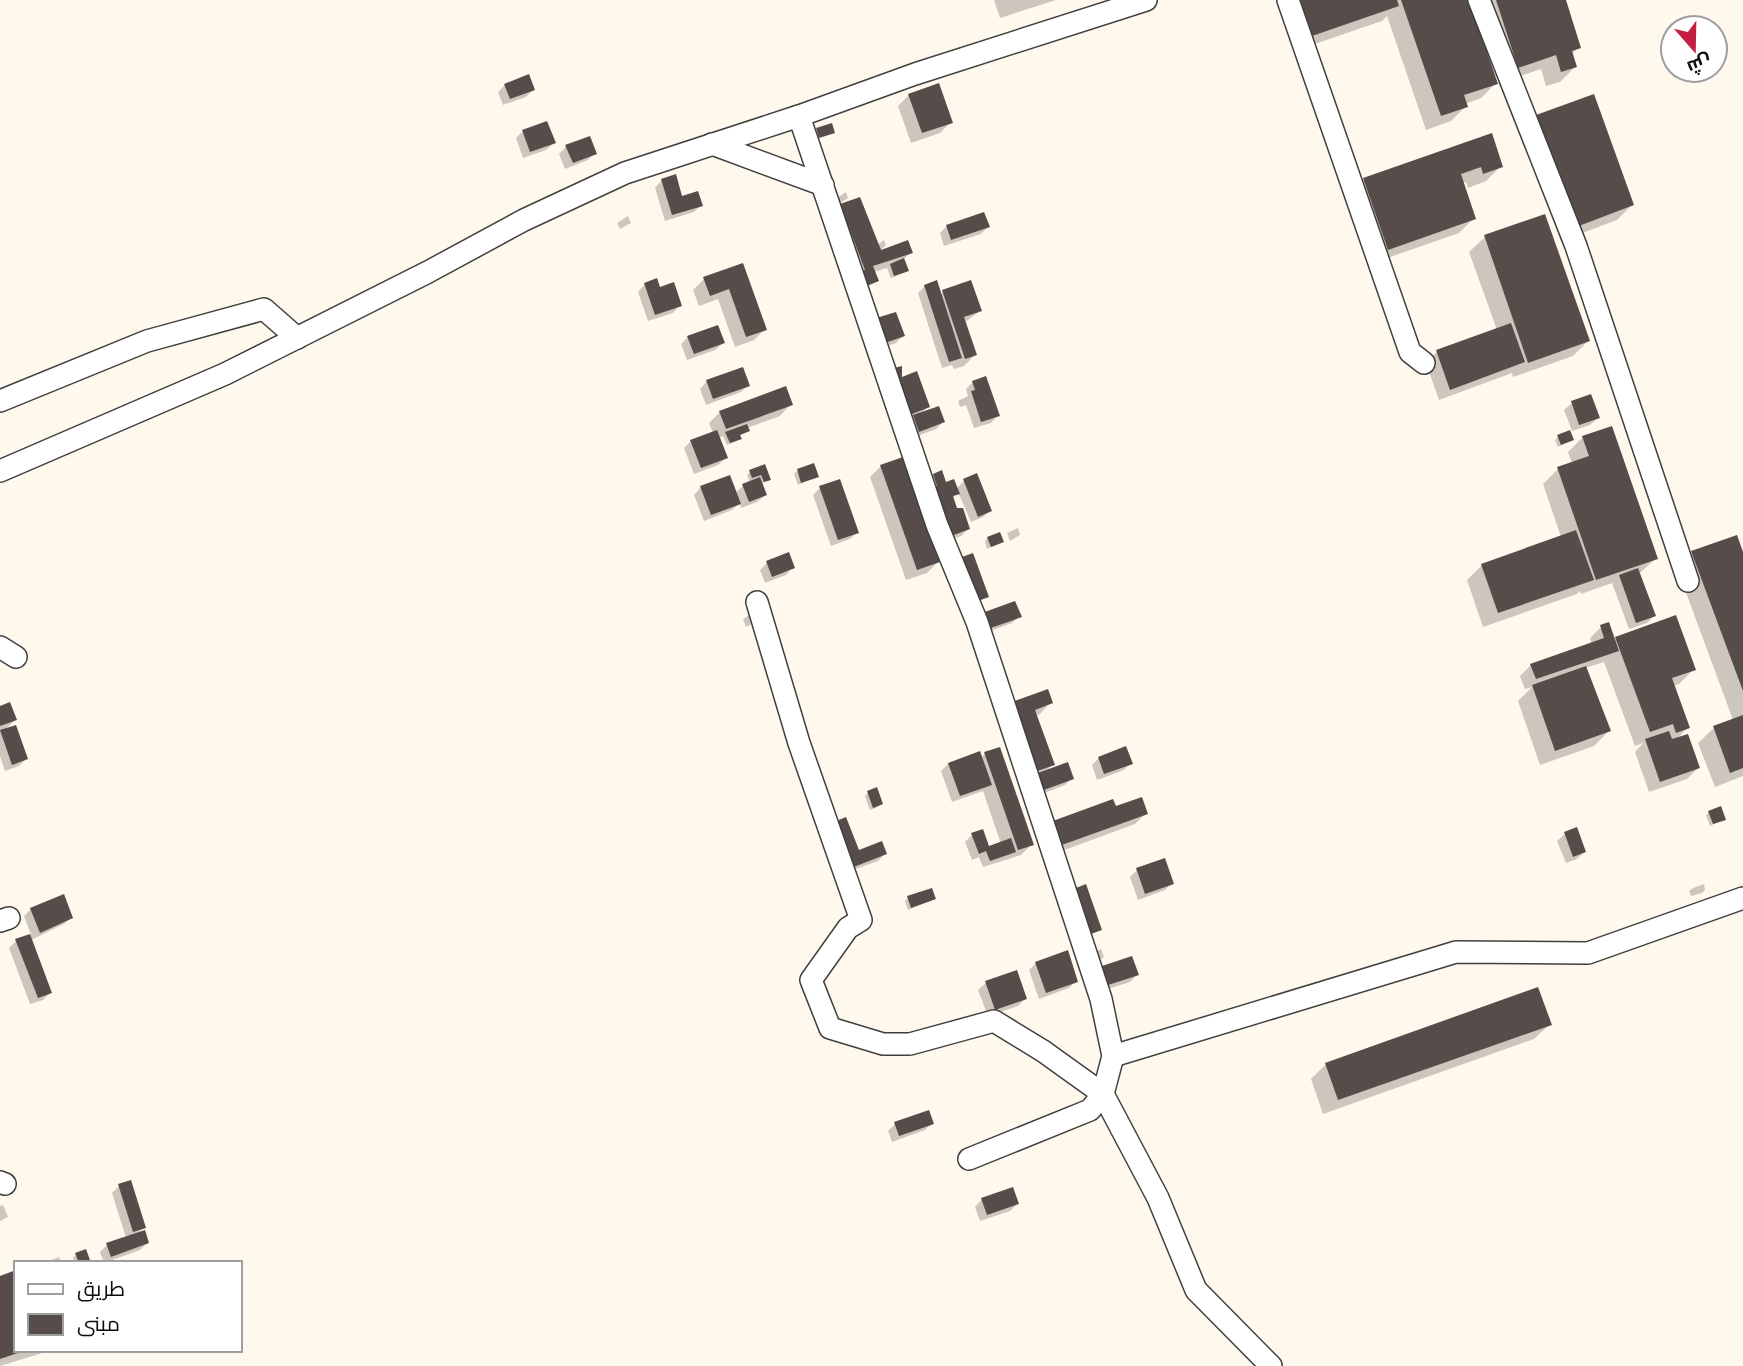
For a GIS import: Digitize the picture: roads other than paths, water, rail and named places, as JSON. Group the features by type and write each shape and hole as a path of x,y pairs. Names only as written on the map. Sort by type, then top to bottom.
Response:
{"street":[{"path":"0,471 225,374 524,220 612,179 915,74 1146,0"},
{"path":"1288,0 1410,352 1424,363"},
{"path":"1479,0 1576,246 1688,580"},
{"path":"799,116 937,525 981,635 1101,999 1113,1056 1103,1094 1090,1110 969,1159"},
{"path":"712,144 822,185"},
{"path":"0,401 147,341 264,309 297,338"},
{"path":"757,602 799,743 861,920 848,928 811,980 830,1028 883,1044 910,1044 994,1021 1043,1051 1103,1094 1158,1198 1196,1290 1271,1366"},
{"path":"1113,1056 1456,952 1588,953 1743,898"}]}
